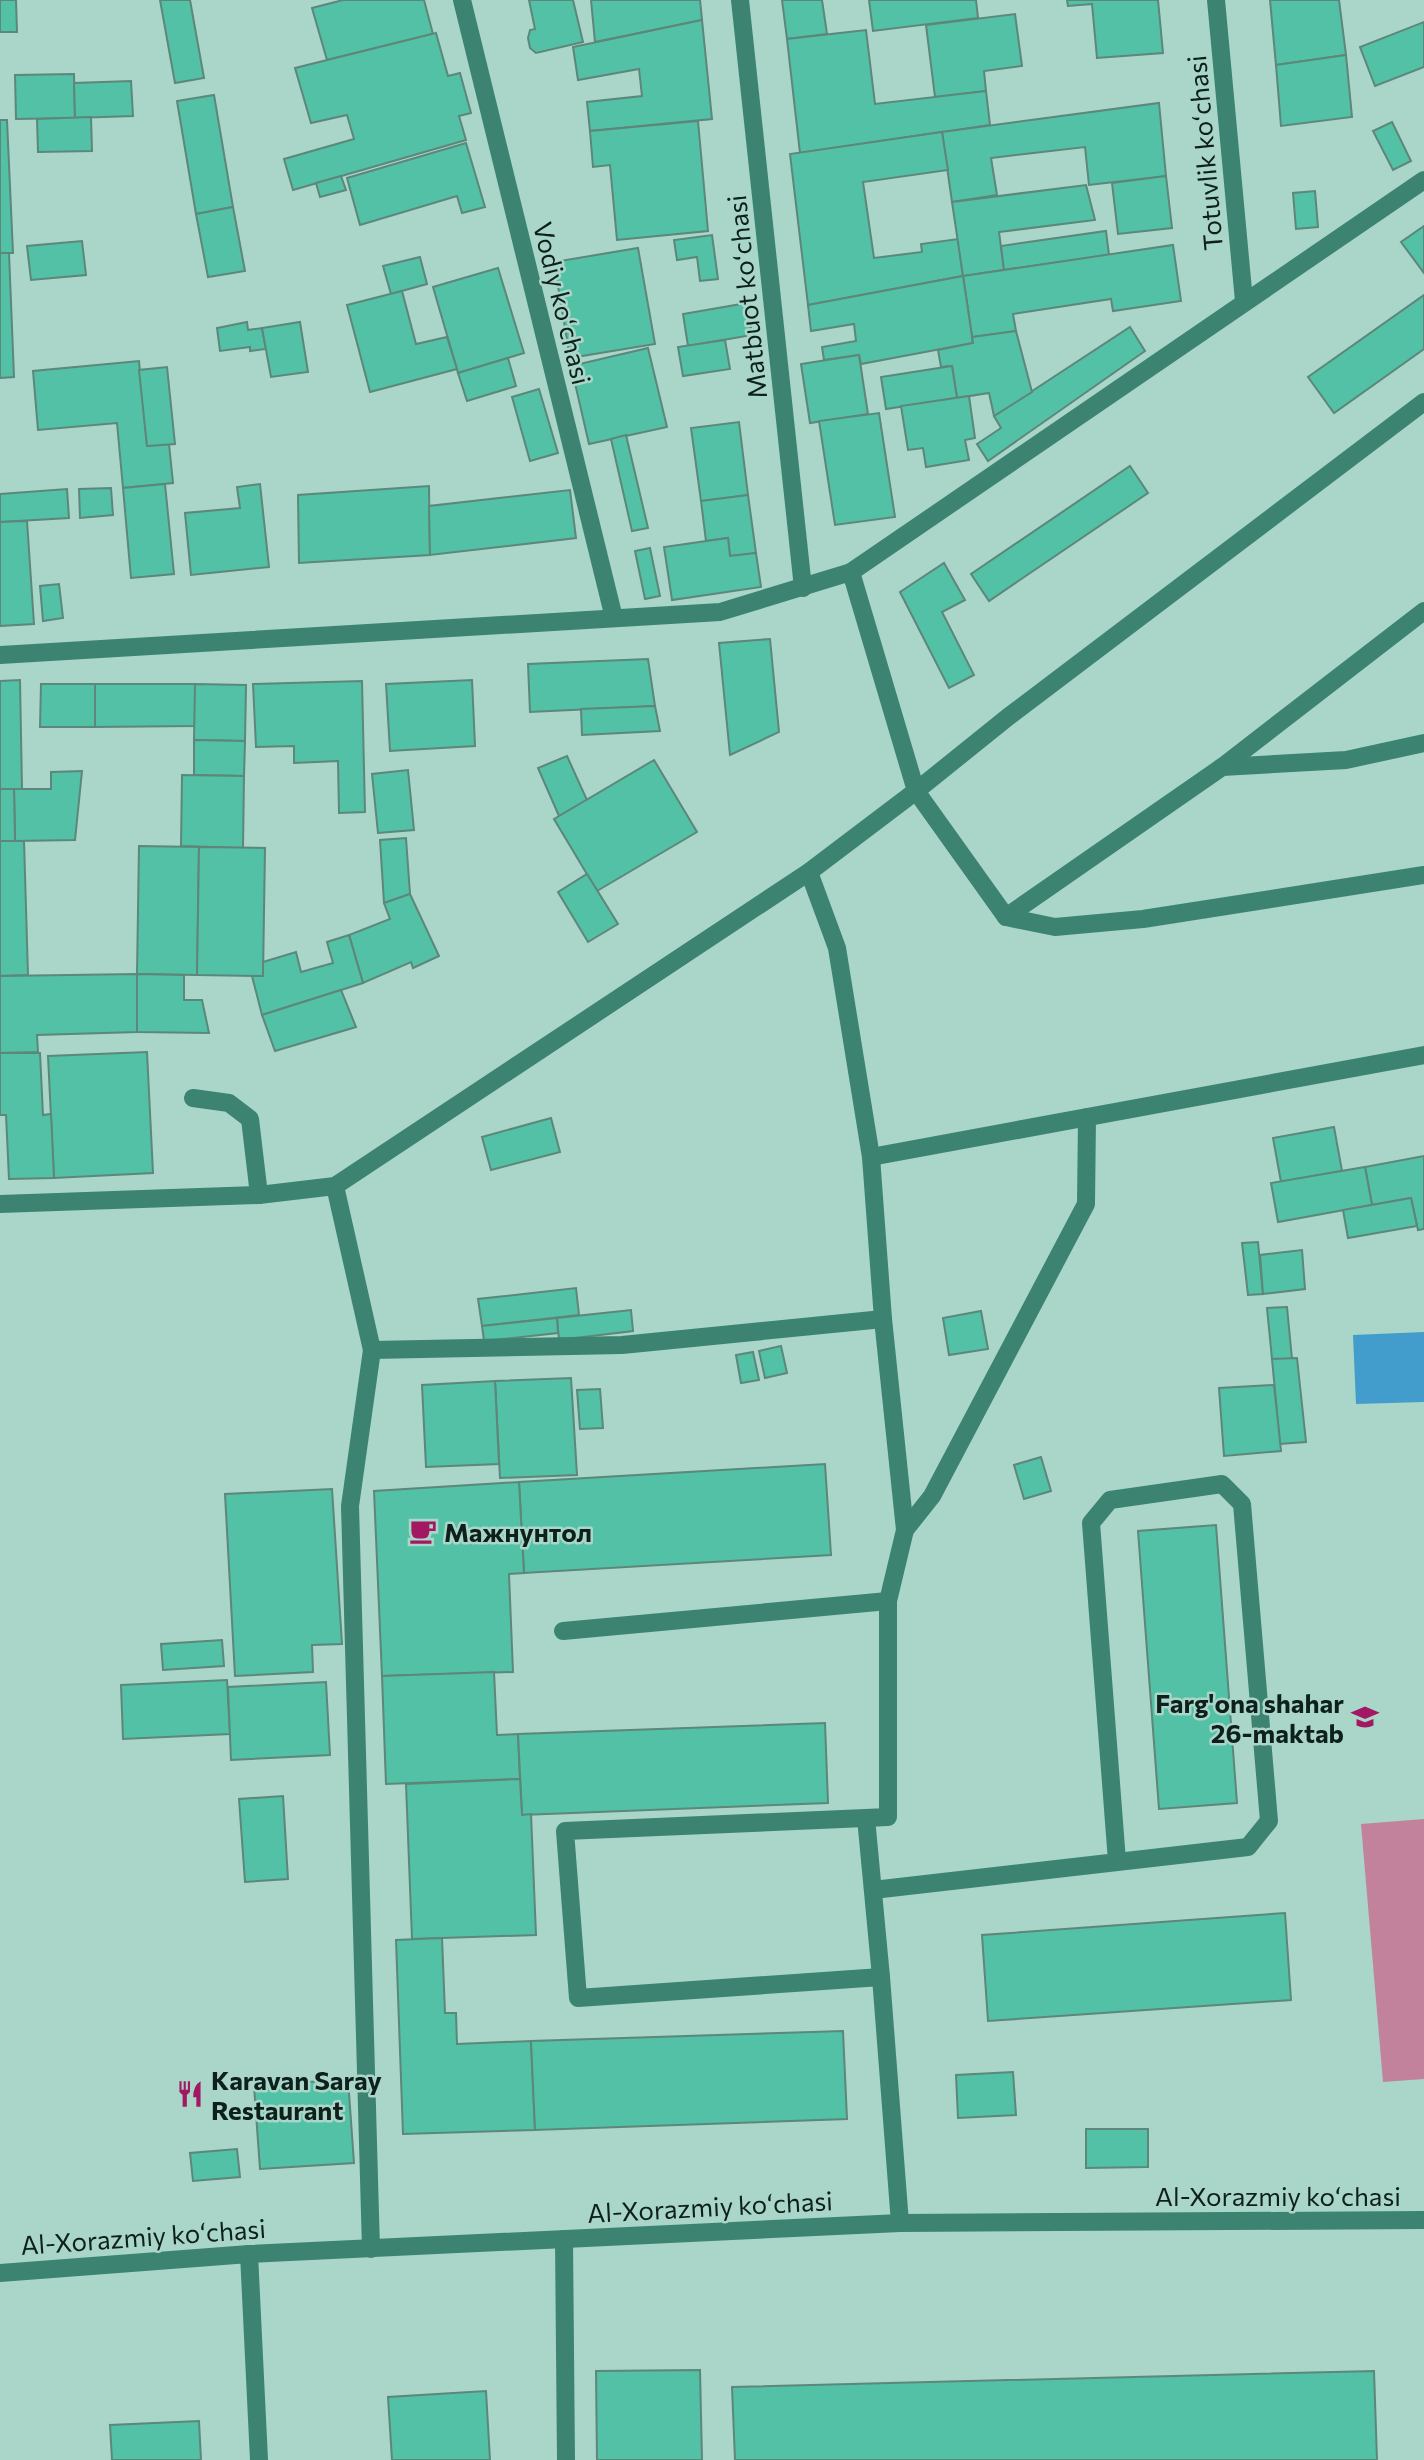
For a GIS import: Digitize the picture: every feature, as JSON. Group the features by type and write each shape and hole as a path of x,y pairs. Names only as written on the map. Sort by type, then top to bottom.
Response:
{"street":[{"name":"Vodiy koʻchasi","path":"462,0 614,618"},
{"name":"Matbuot koʻchasi","path":"740,0 803,588"},
{"name":"Totuvlik koʻchasi","path":"1216,0 1244,301"},
{"path":"0,655 720,612 803,588 850,572 1424,180"},
{"path":"0,1204 259,1195 335,1186 809,872 1008,717 1424,402"},
{"path":"850,572 916,791 1006,917 1055,927 1143,919 1424,874"},
{"path":"1006,917 1222,766 1424,611"},
{"path":"1222,766 1346,760 1424,743"},
{"path":"809,872 837,948 871,1157 883,1319 905,1530 888,1601 888,1817 565,1831 578,1998 881,1977"},
{"path":"871,1157 1424,1055"},
{"path":"193,1098 229,1102 250,1119 259,1195"},
{"path":"905,1530 932,1496 1086,1204 1087,1117"},
{"path":"335,1186 372,1350 350,1506 371,2249"},
{"path":"372,1350 622,1345 883,1319"},
{"path":"873,1890 1248,1847 1269,1821 1242,1504 1222,1484 1111,1500 1091,1523 1117,1861"},
{"path":"563,1631 888,1601"},
{"path":"866,1818 900,2223"},
{"name":"Al-Xorazmiy koʻchasi","path":"0,2273 249,2254 900,2223 1424,2220"},
{"path":"564,2239 566,2460"},
{"path":"249,2254 259,2460"}],"shaded area":[{"path":"1424,1819 1424,2079 1383,2082 1361,1824"}],"water":[{"path":"1424,1332 1424,1402 1356,1404 1353,1335"}],"building":[{"path":"0,0 16,0 17,32 0,32"},
{"path":"160,0 190,0 204,78 175,83"},
{"path":"343,0 424,0 433,34 327,60 312,8"},
{"path":"529,0 573,0 583,42 536,53 530,48 528,38 530,30 535,29"},
{"path":"591,0 700,0 702,20 595,42"},
{"path":"782,0 822,0 827,34 787,39"},
{"path":"869,0 976,0 978,18 873,31"},
{"path":"1067,0 1158,0 1163,53 1097,58 1092,4 1068,6"},
{"path":"1270,0 1339,0 1346,55 1276,65"},
{"path":"1015,14 1022,66 984,71 986,91 935,97 926,25"},
{"path":"702,20 712,119 590,131 587,102 642,96 639,69 578,80 573,47"},
{"path":"1424,22 1424,67 1375,86 1360,47"},
{"path":"866,30 875,104 986,91 990,125 800,153 787,39"},
{"path":"436,33 448,76 460,73 471,113 459,116 466,140 293,190 284,159 354,139 347,115 311,123 295,68"},
{"path":"1346,55 1352,117 1281,126 1276,65"},
{"path":"74,74 75,118 16,119 15,75"},
{"path":"131,81 133,116 75,118 74,83"},
{"path":"214,95 233,207 196,214 177,101"},
{"path":"1159,103 1166,176 1089,185 1085,147 991,158 997,195 952,202 942,132"},
{"path":"91,117 92,151 38,152 37,119"},
{"path":"0,120 7,120 13,253 0,253"},
{"path":"698,121 708,231 617,240 610,165 593,167 590,131"},
{"path":"1392,122 1411,161 1393,170 1373,131"},
{"path":"942,132 948,170 863,182 874,258 922,252 921,244 958,239 963,276 808,305 790,154"},
{"path":"466,143 485,207 462,213 457,196 360,225 347,178"},
{"path":"341,176 346,190 320,197 316,183"},
{"path":"1166,176 1172,228 1118,234 1112,183"},
{"path":"1086,185 1095,220 999,232 1004,270 963,276 952,202"},
{"path":"1315,191 1318,227 1296,229 1293,193"},
{"path":"233,207 245,271 208,277 196,214"},
{"path":"1424,226 1424,273 1401,242"},
{"path":"1106,231 1109,255 1004,270 1001,246"},
{"path":"712,235 718,279 700,281 697,257 677,260 674,240"},
{"path":"82,241 86,275 31,280 27,246"},
{"path":"1173,245 1181,301 1113,311 1111,299 1013,314 1016,331 972,337 963,276"},
{"path":"638,248 655,344 570,358 554,262"},
{"path":"0,253 9,253 14,377 0,378"},
{"path":"420,257 427,284 391,294 383,266"},
{"path":"498,268 524,353 458,373 433,287"},
{"path":"963,276 973,343 861,364 859,355 824,360 822,347 856,341 854,324 811,331 808,305"},
{"path":"402,291 416,344 447,337 457,369 370,392 347,305"},
{"path":"1424,295 1424,349 1334,413 1308,377"},
{"path":"747,303 752,335 688,346 683,314"},
{"path":"247,322 248,330 262,328 266,349 250,351 250,347 220,351 217,328"},
{"path":"300,322 308,372 271,377 262,328"},
{"path":"1130,327 1145,351 988,461 977,444 1001,428 994,416"},
{"path":"1016,331 1032,392 994,416 989,393 957,398 952,366 941,367 938,350 973,343 972,337"},
{"path":"725,340 730,369 683,376 678,347"},
{"path":"648,348 667,427 589,444 571,366"},
{"path":"859,355 868,414 810,423 801,364"},
{"path":"508,358 516,386 467,401 458,373"},
{"path":"139,361 147,446 169,444 173,483 123,488 117,423 38,430 33,371"},
{"path":"952,366 957,398 886,409 881,377"},
{"path":"167,367 175,444 147,446 139,370"},
{"path":"539,389 558,453 530,461 512,397"},
{"path":"969,396 975,438 965,440 969,460 926,467 923,448 908,450 901,406"},
{"path":"879,413 895,517 835,525 819,421"},
{"path":"739,422 748,495 701,501 691,428"},
{"path":"626,435 648,528 632,531 611,439"},
{"path":"1130,466 1148,493 989,601 971,574"},
{"path":"165,484 174,574 131,578 123,488"},
{"path":"260,484 269,567 191,575 185,513 240,508 237,487"},
{"path":"429,486 430,555 299,563 298,495"},
{"path":"111,488 113,515 80,518 79,489"},
{"path":"67,489 69,518 0,522 0,494"},
{"path":"570,490 576,538 430,555 429,506"},
{"path":"748,495 756,553 730,556 728,538 706,541 701,501"},
{"path":"27,521 34,624 0,626 0,522"},
{"path":"728,538 730,556 756,553 761,587 672,600 664,547"},
{"path":"650,548 660,596 645,599 635,551"},
{"path":"944,563 965,600 942,612 974,675 949,688 900,592"},
{"path":"59,584 63,618 43,621 40,586"},
{"path":"770,639 779,732 730,755 719,643"},
{"path":"648,659 655,706 530,712 528,664"},
{"path":"20,680 22,789 0,789 0,681"},
{"path":"472,680 475,746 390,751 386,684"},
{"path":"362,681 365,812 339,813 338,761 294,763 294,746 256,747 253,684"},
{"path":"41,684 95,684 95,727 40,727"},
{"path":"95,684 195,684 195,726 95,727"},
{"path":"195,684 246,685 245,741 194,740"},
{"path":"655,706 660,731 582,735 581,709"},
{"path":"194,740 245,741 244,776 194,775"},
{"path":"567,756 587,800 559,816 538,768"},
{"path":"654,760 697,832 597,891 554,819"},
{"path":"408,770 414,830 378,833 372,774"},
{"path":"82,771 75,840 15,841 14,789 51,789 51,772"},
{"path":"182,775 244,776 243,848 181,846"},
{"path":"0,789 14,789 15,841 0,841"},
{"path":"406,838 410,894 384,903 380,840"},
{"path":"0,841 24,841 28,975 0,976"},
{"path":"139,846 199,847 197,975 137,974"},
{"path":"199,847 265,848 263,976 197,975"},
{"path":"587,874 618,924 588,942 558,892"},
{"path":"410,894 439,956 413,968 411,962 363,983 349,935 390,919 384,903"},
{"path":"349,935 363,983 262,1015 252,976 263,976 263,962 296,952 301,972 333,963 327,942"},
{"path":"137,974 137,1032 37,1035 38,1052 0,1053 0,976"},
{"path":"137,974 184,975 184,1000 202,1000 209,1033 137,1032"},
{"path":"341,990 356,1027 275,1051 262,1015"},
{"path":"147,1052 153,1173 54,1178 48,1056"},
{"path":"0,1053 40,1053 43,1115 51,1114 54,1178 9,1179 6,1115 0,1115"},
{"path":"551,1118 560,1152 491,1170 482,1137"},
{"path":"1334,1127 1342,1171 1281,1182 1273,1138"},
{"path":"1424,1156 1424,1229 1418,1230 1411,1198 1372,1205 1365,1167"},
{"path":"1365,1167 1372,1205 1278,1222 1271,1183"},
{"path":"1411,1198 1417,1226 1348,1238 1343,1210"},
{"path":"1258,1242 1263,1294 1248,1295 1242,1243"},
{"path":"1302,1250 1305,1289 1263,1294 1260,1255"},
{"path":"576,1288 579,1315 482,1326 478,1299"},
{"path":"1287,1307 1292,1359 1272,1359 1267,1308"},
{"path":"631,1310 633,1331 559,1340 557,1318"},
{"path":"981,1311 988,1349 949,1355 943,1318"},
{"path":"557,1318 558,1333 484,1341 482,1326"},
{"path":"781,1346 787,1373 765,1378 759,1351"},
{"path":"753,1352 759,1380 741,1383 736,1355"},
{"path":"1297,1358 1306,1442 1280,1444 1272,1359"},
{"path":"571,1378 577,1475 500,1478 495,1381"},
{"path":"495,1381 499,1464 426,1467 422,1385"},
{"path":"1274,1385 1281,1451 1224,1456 1219,1388"},
{"path":"600,1389 603,1428 580,1429 577,1390"},
{"path":"1041,1457 1051,1491 1024,1499 1014,1465"},
{"path":"825,1464 831,1555 524,1573 519,1482"},
{"path":"519,1482 524,1573 509,1574 513,1672 382,1676 374,1491"},
{"path":"332,1489 342,1644 312,1645 313,1672 235,1676 225,1494"},
{"path":"1216,1525 1237,1803 1159,1809 1138,1531"},
{"path":"222,1640 224,1666 163,1670 161,1644"},
{"path":"494,1672 497,1735 518,1734 520,1779 386,1784 382,1676"},
{"path":"227,1680 230,1734 123,1739 121,1685"},
{"path":"326,1682 330,1755 231,1760 228,1687"},
{"path":"825,1723 828,1803 522,1815 518,1734"},
{"path":"520,1779 522,1815 531,1814 536,1935 412,1939 406,1784"},
{"path":"283,1796 288,1879 245,1882 239,1799"},
{"path":"1285,1913 1291,2000 988,2021 982,1935"},
{"path":"442,1938 445,2013 456,2013 457,2044 531,2041 535,2130 403,2134 396,1940"},
{"path":"843,2031 847,2119 535,2130 531,2041"},
{"path":"1013,2072 1016,2115 958,2118 956,2075"},
{"path":"348,2079 354,2163 260,2169 254,2086"},
{"path":"1086,2129 1148,2129 1148,2167 1086,2168"},
{"path":"237,2149 240,2177 193,2181 190,2153"},
{"path":"700,2370 702,2460 597,2460 596,2371"},
{"path":"1374,2371 1377,2460 735,2460 732,2387"},
{"path":"486,2391 490,2460 392,2460 388,2397"},
{"path":"199,2421 201,2460 112,2460 110,2425"}],"place":[{"name":"Мажнунтол","path":"423,1531"},
{"name":"Farg'ona shahar 26-maktab","path":"1365,1717"},
{"name":"Karavan Saray Restaurant","path":"190,2094"}]}
